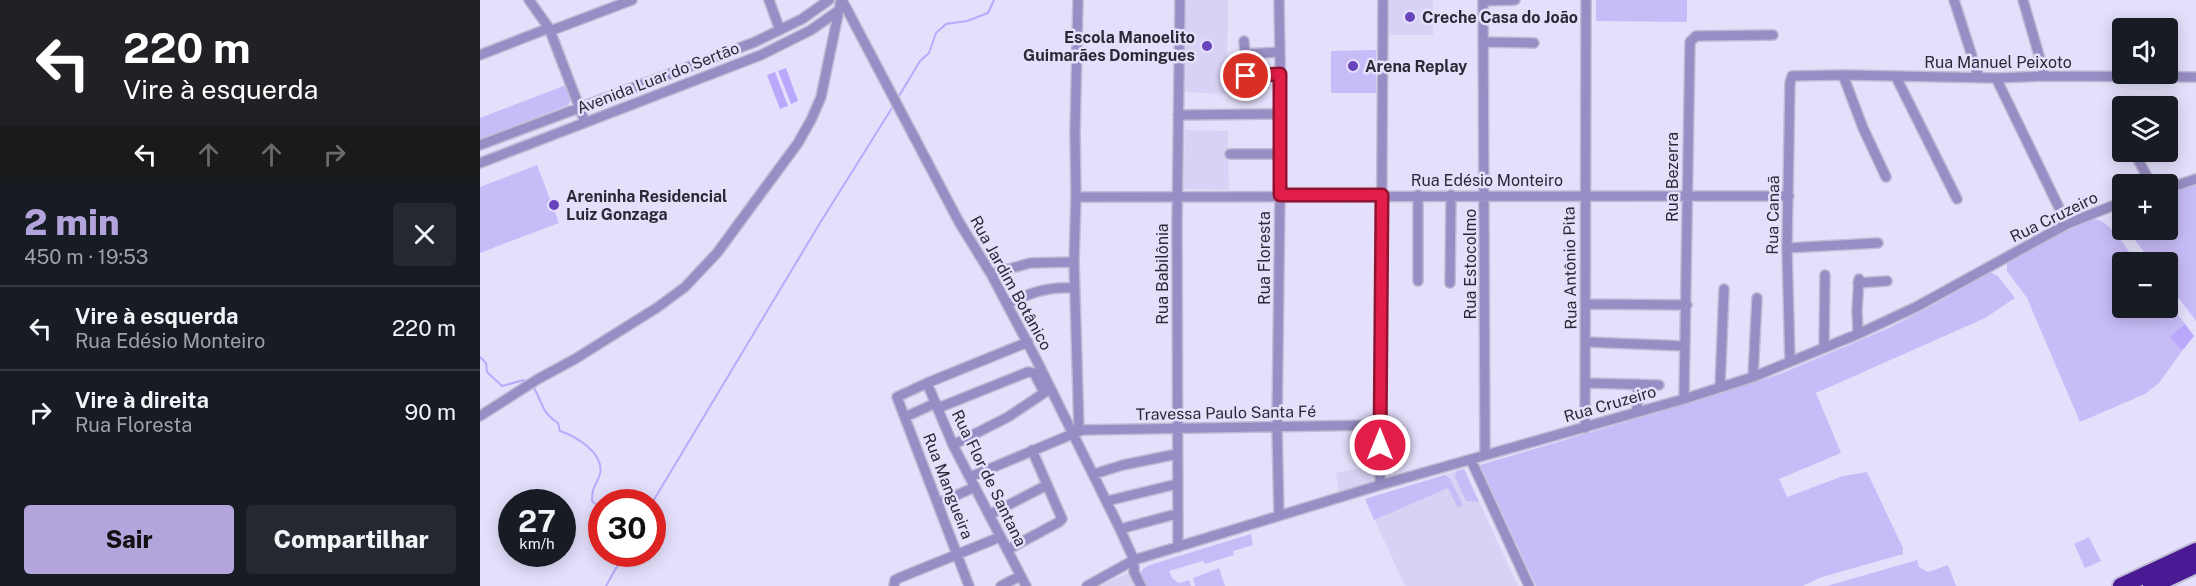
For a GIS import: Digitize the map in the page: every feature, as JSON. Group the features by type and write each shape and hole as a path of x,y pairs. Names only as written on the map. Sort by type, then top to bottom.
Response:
{"highway":[{"path":"2121,586 2196,550"},
{"path":"2151,586 2196,565"}],"street":[{"path":"529,0 550,29 585,122"},
{"path":"480,55 632,0"},
{"path":"769,0 780,30"},
{"name":"Avenida Luar do Sertão","path":"480,145 755,42 802,19 829,0"},
{"path":"970,477 1076,431 1074,262 1078,0"},
{"name":"Rua Babilônia","path":"1178,547 1176,429 1180,0"},
{"name":"Rua Floresta","path":"1279,0 1281,114 1277,427 1279,516"},
{"path":"1380,485 1383,0"},
{"path":"1483,1 1515,0"},
{"name":"Rua Antônio Pita","path":"1585,428 1586,0"},
{"path":"1954,0 1979,78"},
{"path":"2023,0 2045,76"},
{"name":"Rua Estocolmo","path":"1483,1 1485,455"},
{"path":"480,416 538,379 609,339 657,307 697,276 717,253 798,143 811,120 821,97 841,3"},
{"name":"Avenida Luar do Sertão","path":"480,163 761,55 811,30 841,3"},
{"name":"Rua Jardim Botânico","path":"841,3 959,222 991,274 1028,342 1048,391 1076,431 1134,560 1134,572 1141,586"},
{"name":"Rua Bezerra","path":"1684,399 1689,42 1696,36 1773,35"},
{"path":"1244,41 1245,54 1279,52"},
{"path":"1483,42 1534,43"},
{"path":"1229,77 1280,74"},
{"name":"Rua Manuel Peixoto","path":"1799,75 1979,78 2196,77"},
{"name":"Rua Canaã","path":"1790,362 1787,248 1790,83 1792,76 1799,75"},
{"path":"1843,75 1863,128 1886,177"},
{"path":"1896,77 1957,199"},
{"path":"1996,78 2067,224"},
{"path":"1178,115 1281,114"},
{"path":"1230,154 1280,154"},
{"path":"2178,185 2196,179"},
{"path":"1418,195 1418,281"},
{"path":"1449,283 1451,195"},
{"name":"Rua Edésio Monteiro","path":"1076,196 1789,196"},
{"name":"Rua Cruzeiro","path":"1087,586 1134,560 1380,485 1585,428 1753,377 1858,334 1916,307 2067,224 2112,206"},
{"path":"1787,248 1878,243"},
{"path":"991,274 1030,263 1074,262"},
{"path":"1824,348 1825,274"},
{"path":"1858,334 1859,281 1887,281"},
{"path":"1007,304 1037,290 1050,287 1074,288"},
{"path":"1720,387 1724,289"},
{"path":"1753,377 1757,298"},
{"path":"1586,304 1687,305"},
{"path":"927,383 1028,342"},
{"path":"1586,342 1685,346"},
{"path":"905,417 1028,372 1034,373 1048,391 1008,417 953,445"},
{"name":"Rua Mangueira","path":"927,383 897,397 969,586"},
{"name":"Rua Flor de Santana","path":"927,383 953,445 1026,586"},
{"path":"1585,383 1659,385"},
{"path":"1637,412 1638,384"},
{"name":"Travessa Paulo Santa Fé","path":"1076,431 1379,425"},
{"path":"1007,550 1061,521 1032,450"},
{"path":"1094,474 1123,465 1177,454"},
{"path":"1471,460 1529,586"},
{"path":"1107,501 1177,484"},
{"path":"989,515 1047,485"},
{"path":"939,503 975,487"},
{"path":"1120,529 1176,514"},
{"path":"896,582 957,553 1000,537"},
{"path":"1001,586 1020,576"}],"shaded area":[{"name":"Escola Manoelito Guimarães Domingues","path":"1186,0 1228,0 1227,94 1185,92"},
{"name":"Creche Casa do João","path":"1388,0 1433,0 1433,35 1387,35"},
{"path":"1596,0 1687,0 1687,22 1596,21"},
{"name":"Arena Replay","path":"1376,50 1376,93 1331,93 1331,51"},
{"path":"786,68 798,101 791,104 778,71"},
{"path":"775,72 788,106 780,109 767,75"},
{"path":"566,85 571,100 568,105 480,139 480,118"},
{"path":"1185,130 1228,131 1229,190 1183,189"},
{"path":"537,165 559,223 480,253 480,187"},
{"path":"2196,185 2196,321 2178,297 2178,252 2144,252 2135,240 2178,240 2178,191"},
{"path":"2093,219 2099,220 2112,230 2112,240 2120,240 2130,252 2112,252 2112,318 2178,318 2178,315 2185,324 2171,337 2182,351 2159,383 2145,394 2080,422 2027,298 2007,271 2007,263 2048,239"},
{"path":"1990,272 1998,276 2015,298 1985,318 1816,393 1841,453 1779,479 1787,497 1843,476 1867,472 1903,548 1903,554 1822,577 1802,586 1536,586 1480,465 1780,374 1889,328"},
{"path":"2185,324 2194,336 2182,351 2170,337"},
{"path":"1377,464 1377,483 1339,494 1336,473"},
{"path":"1464,469 1518,586 1405,586 1365,499"},
{"path":"1464,469 1479,502 1466,501 1455,477 1456,471"},
{"path":"1445,475 1450,479 1463,505 1458,508 1448,488 1374,520 1365,499"},
{"path":"1251,534 1253,545 1233,551 1234,555 1205,564 1203,561 1169,571 1172,578 1179,583 1189,580 1191,586 1146,586 1140,573 1150,565"},
{"path":"2089,537 2101,561 2085,568 2074,544"},
{"path":"1917,560 1919,567 1928,572 1948,565 1956,586 1827,586"},
{"path":"1219,568 1225,586 1195,586 1193,578"},
{"path":"1129,572 1135,586 1100,586"}],"waterway":[{"path":"899,96 920,61 929,53 936,33 946,24 967,21 988,13 994,0"},
{"path":"660,489 892,108"},
{"path":"480,357 486,363 487,372 502,386 524,380"},
{"path":"534,388 545,411 558,423 560,431 588,446 598,459 600,474 593,489"},
{"path":"606,586 617,567"}],"place":[{"name":"Creche Casa do João","path":"1410,17"},
{"name":"Escola Manoelito Guimarães Domingues","path":"1207,46"},
{"name":"Arena Replay","path":"1353,66"},
{"name":"Areninha Residencial Luiz Gonzaga","path":"554,205"}],"route":[{"path":"1246,76 1280,74 1280,195 1382,195 1380,445"}]}
